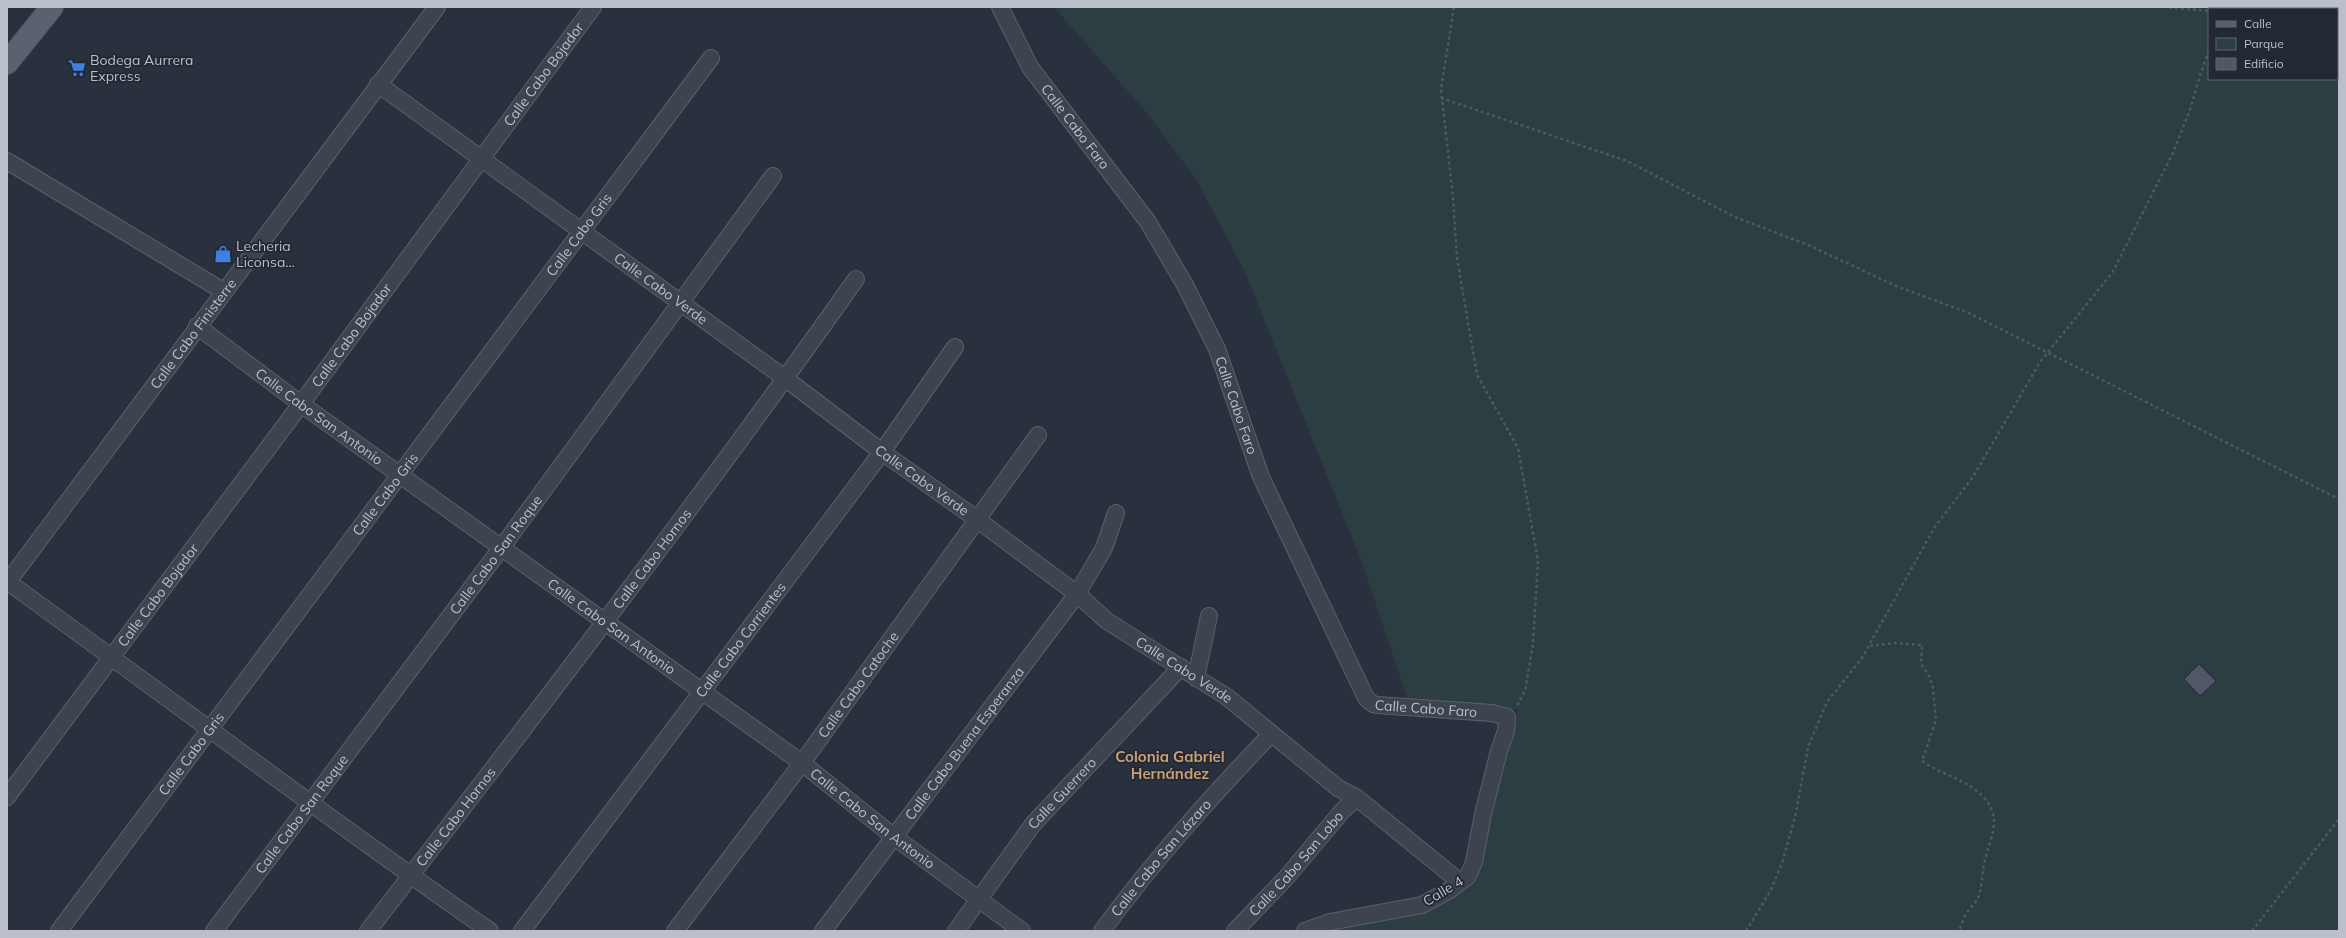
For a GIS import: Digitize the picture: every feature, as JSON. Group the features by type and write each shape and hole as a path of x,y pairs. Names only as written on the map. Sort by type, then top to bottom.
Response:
{"main road":[{"path":"7,63 52,7"}],"street":[{"name":"Calle Cabo Finisterre","path":"7,583 223,291 437,7"},
{"name":"Calle Cabo Bojador","path":"7,797 301,404 593,7"},
{"name":"Calle Cabo Faro","path":"1000,7 1010,31 1030,68 1148,222 1185,285 1217,349 1261,477 1366,698 1373,704 1377,705 1492,713 1507,721"},
{"name":"Calle Cabo Gris","path":"59,931 400,473 583,232 712,58"},
{"name":"Calle Cabo Verde","path":"378,84 481,160 786,379 882,452 978,520 1077,594 1107,621 1227,697 1338,788 1357,798 1460,882"},
{"path":"7,161 223,291"},
{"name":"Calle Cabo San Roque","path":"214,931 502,547 773,176"},
{"name":"Calle Cabo Hornos","path":"368,931 786,379 856,279"},
{"name":"Calle Cabo San Antonio","path":"197,326 301,404 400,473 605,620 701,692 802,763 892,836 1022,931"},
{"name":"Calle Cabo Corrientes","path":"522,931 882,452 955,347"},
{"name":"Calle Cabo Catoche","path":"675,931 802,763 1038,435"},
{"name":"Calle Cabo Buena Esperanza","path":"823,931 892,836 1077,594 1104,548 1116,513"},
{"path":"7,583 210,728 310,804 490,931"},
{"path":"1196,678 1209,616"},
{"name":"Calle Guerrero","path":"956,931 1034,823 1181,667"},
{"name":"Calle 4","path":"1305,931 1330,922 1422,905 1468,876 1474,862 1483,814 1507,721"},
{"name":"Calle Cabo San Lázaro","path":"1102,931 1133,888 1206,803 1271,734"},
{"name":"Calle Cabo San Lobo","path":"1235,931 1285,879 1343,810 1357,798"}],"path":[{"path":"1454,7 1441,89 1453,198 1456,258 1477,375 1518,448 1538,560 1533,644 1525,692 1507,721"},
{"path":"2163,7 2208,11"},
{"path":"1746,931 1771,890 1783,860 1793,829 1804,764 1813,732 1827,702 1870,646 1934,528 1973,477 2048,352 2102,286 2119,259 2173,153 2191,107 2208,55"},
{"path":"1442,98 1627,161 1735,217 1808,245 1896,286 1969,314 2048,352 2339,499"},
{"path":"1870,646 1894,643 1922,645 1921,664 1931,682 1936,704 1936,720 1922,760 1937,771 1976,790 1989,803 1994,819 1994,835 1985,858 1978,899 1966,914 1959,931"},
{"path":"2252,931 2339,819"}],"green space":[{"path":"1054,7 2339,7 2339,931 1332,931 1465,886 1518,710 1408,700 1362,562 1244,270 1197,181 1148,114"}],"building":[{"path":"2199,664 2216,681 2200,696 2184,679"}],"place":[{"name":"Bodega Aurrera Express","path":"77,68"},
{"name":"Lecheria Liconsa...","path":"223,254"}],"district":[{"name":"Colonia Gabriel Hernández","path":"1170,764"}]}
